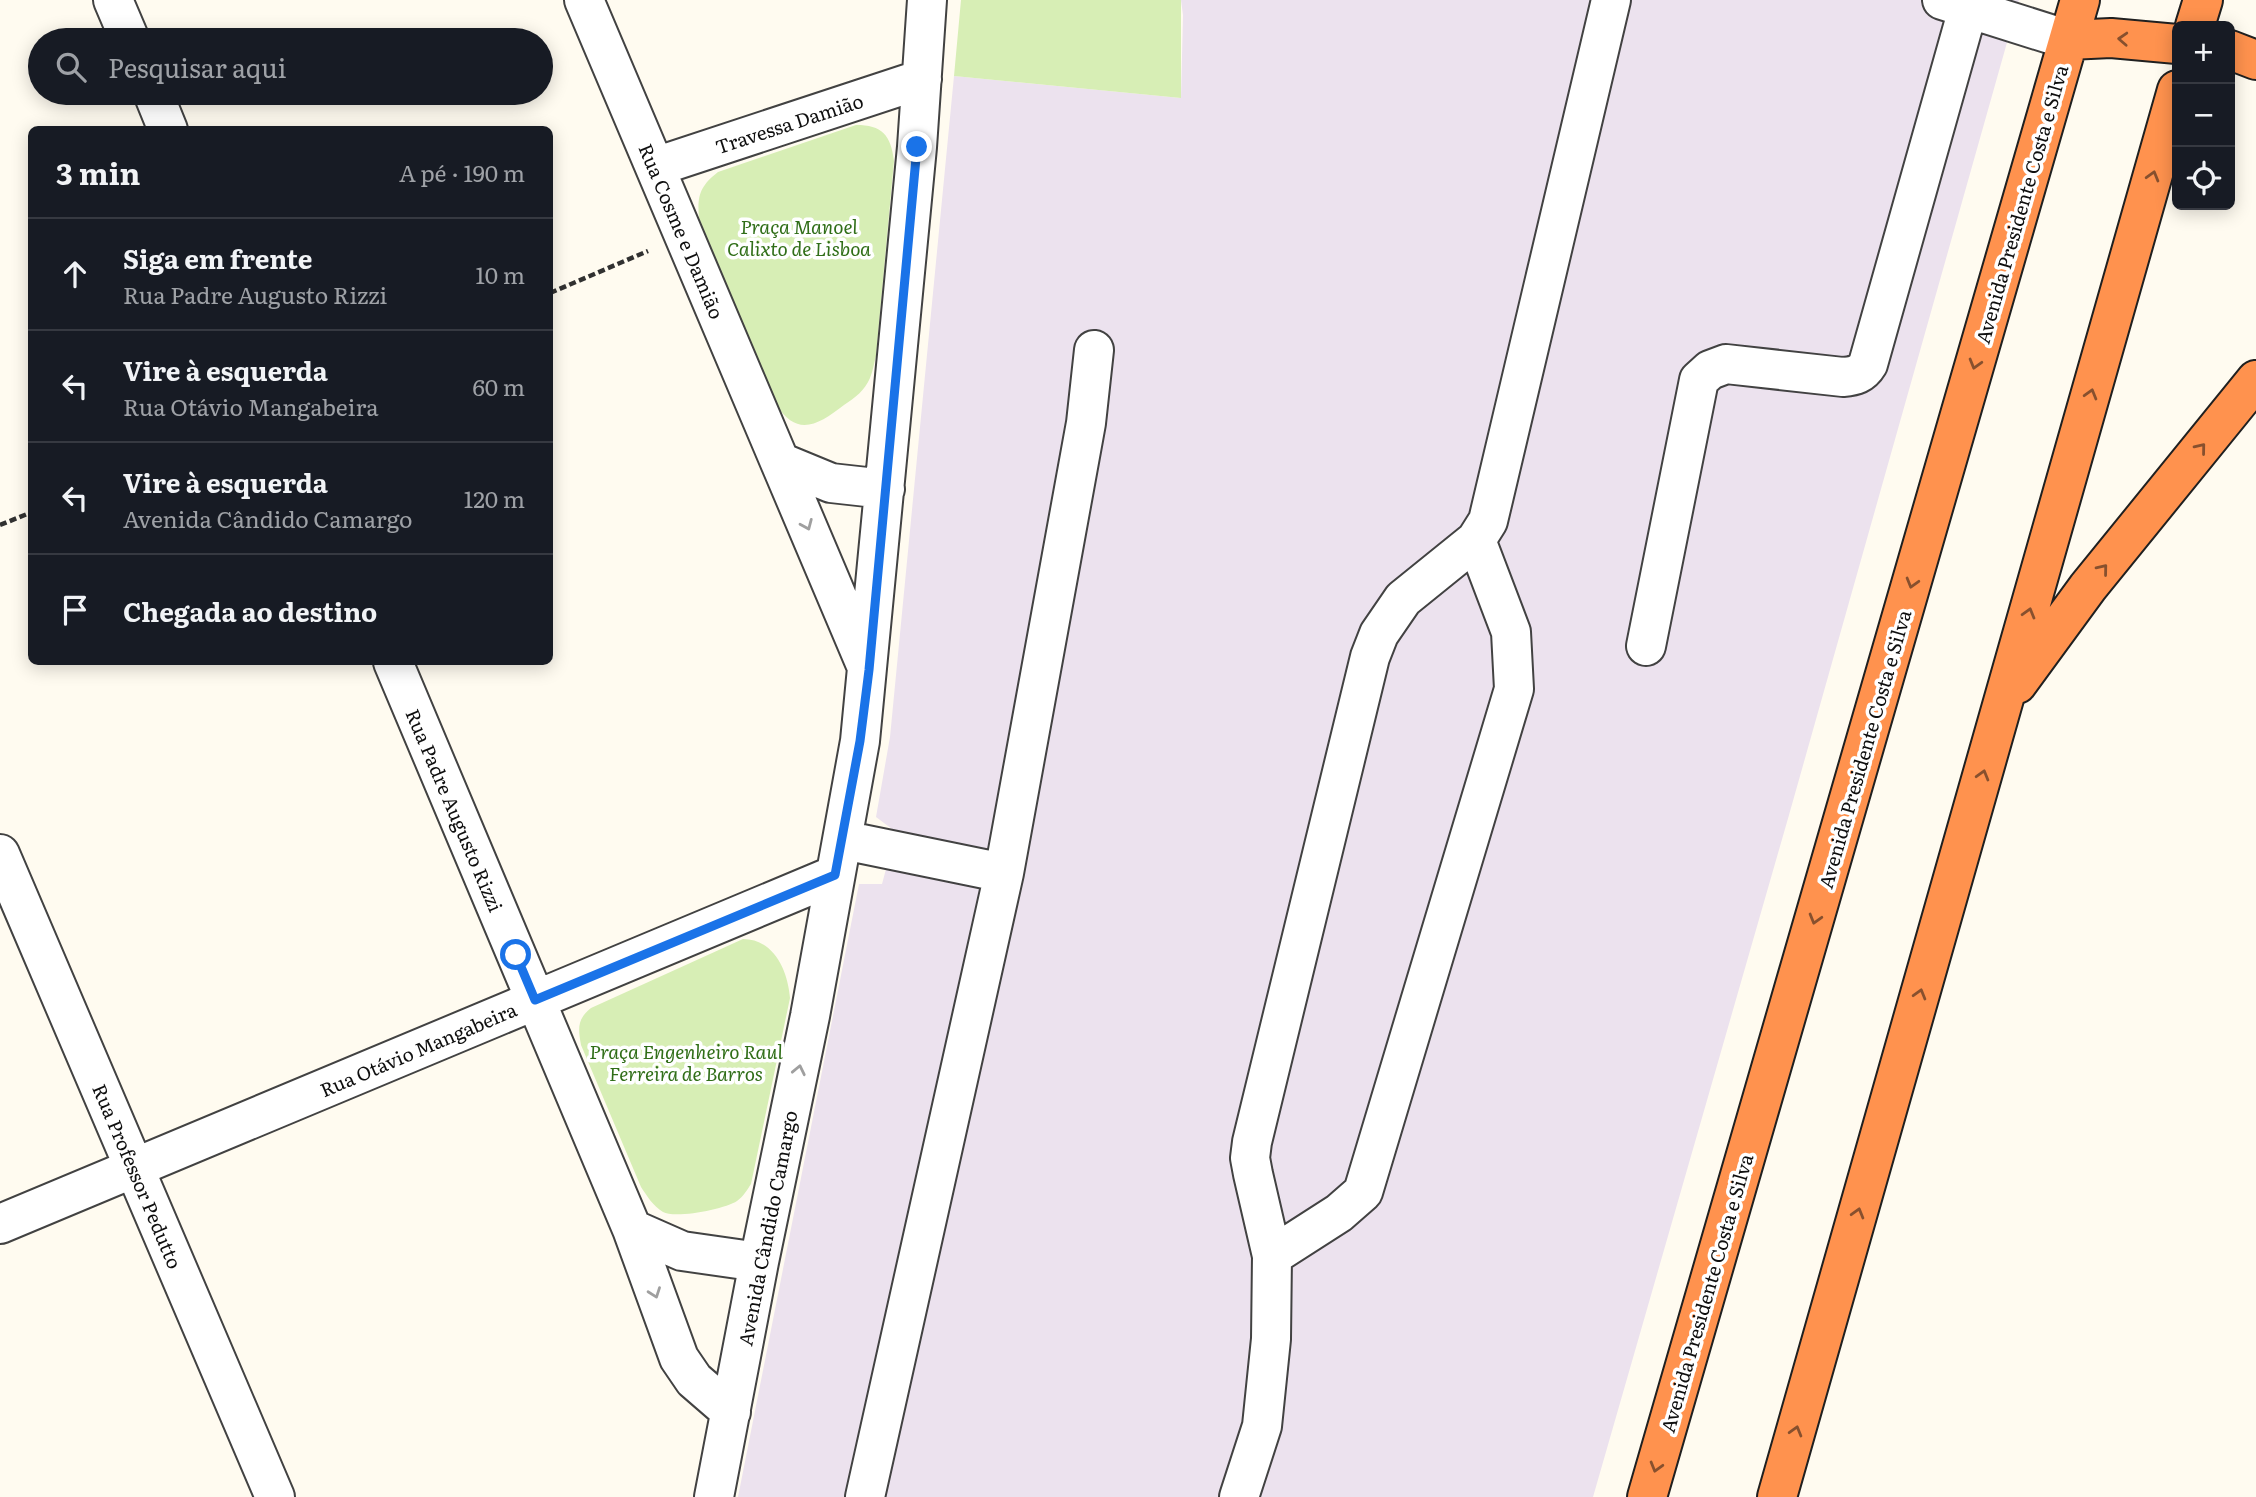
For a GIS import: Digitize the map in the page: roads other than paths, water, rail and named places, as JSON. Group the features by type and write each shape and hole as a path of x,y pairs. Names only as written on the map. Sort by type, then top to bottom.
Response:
{"highway":[{"name":"Avenida Presidente Costa e Silva","path":"1647,1497 2080,0"},
{"path":"2197,21 2203,0"},
{"path":"2069,40 2110,38 2172,44"},
{"path":"2235,52 2256,60"},
{"path":"1777,1497 2172,108"},
{"path":"2003,702 2088,587 2256,380"}],"street":[{"path":"113,0 125,28"},
{"name":"Rua Cosme e Damião","path":"584,0 869,670"},
{"name":"Avenida Cândido Camargo","path":"714,1497 810,1016 860,741 869,670 928,0"},
{"path":"1239,1497 1262,1426 1271,1339 1272,1256 1250,1158 1252,1142 1370,657 1379,634 1403,599 1476,540 1488,521 1611,0"},
{"path":"1646,646 1699,380 1710,370 1726,364 1843,377 1855,376 1864,371 1872,350 1955,4 2069,40"},
{"name":"Travessa Damião","path":"655,167 922,79"},
{"path":"158,105 167,126"},
{"path":"864,1497 1004,873 1086,423 1094,351"},
{"path":"780,462 831,483 885,489"},
{"path":"1272,1256 1339,1213 1363,1192 1514,690 1511,632 1476,540"},
{"name":"Rua Padre Augusto Rizzi","path":"394,665 632,1229 679,1358 694,1380 731,1412"},
{"name":"Rua Professor Pedutto","path":"0,854 275,1497"},
{"path":"839,857 1004,873"},
{"name":"Rua Otávio Mangabeira","path":"0,1224 535,1000 839,857"},
{"path":"632,1229 682,1251 759,1262"}],"park label":[{"name":"Praça Manoel Calixto de Lisboa","path":"799,237"},
{"name":"Praça Engenheiro Raul Ferreira de Barros","path":"686,1062"}]}
